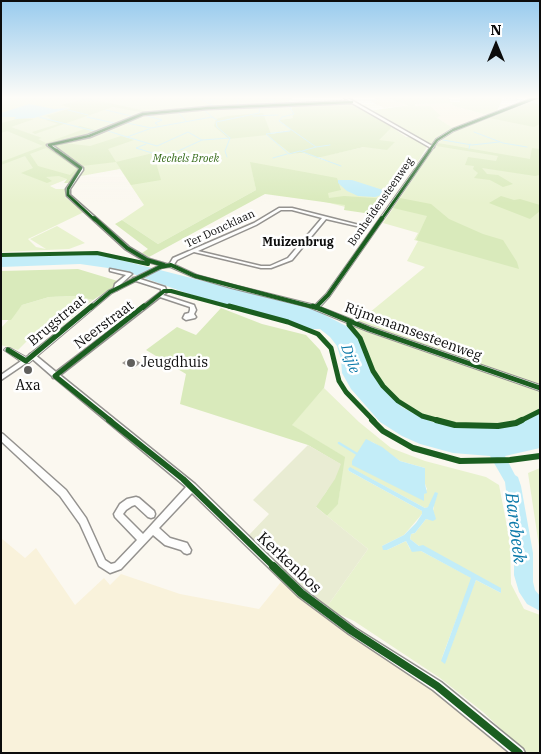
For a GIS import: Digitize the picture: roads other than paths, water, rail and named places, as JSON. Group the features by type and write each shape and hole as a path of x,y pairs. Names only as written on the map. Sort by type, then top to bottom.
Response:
{"street":[{"path":"97,132 82,138 49,145 81,170 68,190 68,195 126,248 147,260 165,266"},
{"path":"406,132 432,147"},
{"name":"Bonheidensteenweg","path":"316,307 328,295 437,140 450,132"},
{"name":"Ter Doncklaan","path":"165,266 174,259 254,224 280,209 292,209 365,227"},
{"path":"194,251 261,267 271,267 290,259 325,217"},
{"name":"Brugstraat","path":"5,349 29,359 97,302 117,288 134,277 165,266"},
{"name":"Rijmenamsesteenweg","path":"165,266 233,288 316,307 369,329 540,388"},
{"path":"112,270 134,277"},
{"name":"Neerstraat","path":"55,376 164,291 163,288 134,277"},
{"path":"160,296 192,306 193,310 184,325"},
{"path":"1,378 29,359"},
{"name":"Kerkenbos","path":"29,359 55,376 192,487 301,593 352,631 437,686 519,753"},
{"path":"1,436 63,493 83,521 102,563 110,569 118,566 192,487"},
{"path":"143,540 118,514 123,507 130,502 136,501 151,514"},
{"path":"154,529 168,542 184,546 188,550"}],"water":[{"path":"338,180 352,180 387,193 375,197 358,196 347,191 338,183"},
{"path":"64,253 97,254 313,309 348,327 361,342 371,372 381,387 402,407 433,422 465,428 504,427 514,425 540,413 540,448 505,456 518,477 521,486 533,553 533,582 535,590 540,596 540,611 527,604 519,592 514,575 514,557 505,482 490,456 453,453 420,444 402,436 380,422 351,389 342,373 341,359 337,346 320,329 311,329 189,294 122,270 80,264 1,267 1,257"},
{"path":"366,439 382,447 400,461 425,468 427,493 424,494 424,501 352,465 352,461"},
{"path":"350,467 425,508 428,507 435,492 438,493 433,509 436,519 433,521 426,519 415,533 411,534 410,539 419,546 423,545 501,588 501,593 476,580 445,664 441,661 471,578 421,551 412,552 406,541 383,550 382,546 404,535 416,523 422,511 349,471"}],"waterway":[{"path":"112,132 127,137"},
{"path":"127,137 140,132"},
{"path":"127,137 157,146 188,132"},
{"path":"188,132 202,140"},
{"path":"223,132 230,138"},
{"path":"281,132 266,134 289,154 300,151 341,166"},
{"path":"295,132 316,147"},
{"path":"474,132 503,143 527,147"},
{"path":"202,140 230,138"},
{"path":"227,157 225,151 230,138"},
{"path":"176,152 202,140"},
{"path":"443,140 470,145"},
{"path":"470,145 499,142"},
{"path":"146,144 136,148 162,156 171,153"},
{"path":"316,147 330,145"},
{"path":"469,149 470,145"},
{"path":"302,151 316,147"},
{"path":"273,158 287,154"},
{"path":"339,443 357,454"}],"place":[{"name":"Jeugdhuis","path":"131,363"},
{"name":"Axa","path":"28,370"}],"district":[{"name":"Muizenbrug","path":"298,243"}],"park label":[{"name":"Mechels Broek","path":"186,159"}],"water label":[{"name":"Dijle","path":"350,359"},
{"name":"Barebeek","path":"515,528"}]}
